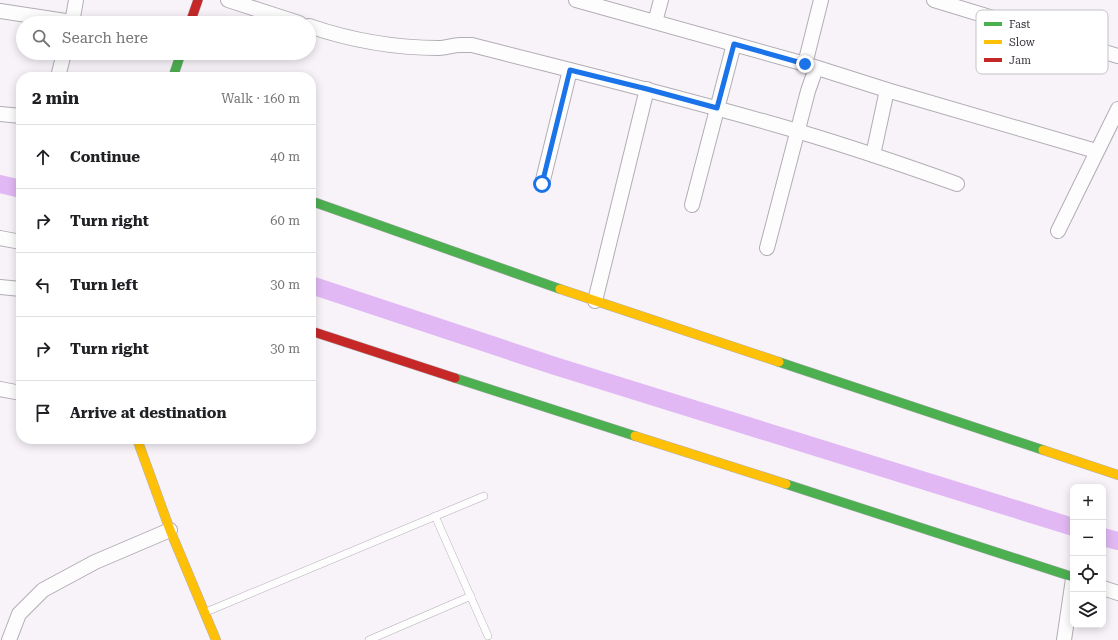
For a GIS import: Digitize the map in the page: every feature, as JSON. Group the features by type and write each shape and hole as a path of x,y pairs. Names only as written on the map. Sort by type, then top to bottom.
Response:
{"street":[{"path":"73,16 76,0"},
{"path":"192,16 198,0"},
{"path":"228,0 277,16"},
{"path":"576,0 810,66 1096,151"},
{"path":"655,22 662,0"},
{"path":"767,248 808,91 810,66 821,0"},
{"path":"934,0 976,13"},
{"path":"0,11 30,16"},
{"path":"316,28 339,36 365,42 396,46 441,48 472,45 647,89 798,131 873,154 957,184"},
{"path":"692,205 734,44"},
{"path":"1108,53 1118,56"},
{"path":"59,72 62,60"},
{"path":"175,72 179,60"},
{"path":"542,184 570,70"},
{"path":"595,301 647,89"},
{"path":"873,154 887,90"},
{"path":"1058,231 1096,151 1118,109"},
{"path":"0,114 16,116"},
{"path":"316,203 595,301 1118,475"},
{"path":"0,238 16,241"},
{"path":"0,287 16,289"},
{"path":"316,332 1070,577"},
{"path":"0,389 16,391"},
{"path":"139,444 170,530 216,640"},
{"path":"9,640 19,614 43,590 95,562 170,530"},
{"path":"1106,589 1118,593"},
{"path":"1064,640 1071,592"}],"lane":[{"path":"204,613 484,496"},
{"path":"435,516 488,636"},
{"path":"368,640 471,596"}],"waterway":[{"path":"0,184 16,188"},
{"path":"316,287 555,366 1070,526"},
{"path":"1106,538 1118,541"}],"traffic: fast":[{"path":"175,72 179,60"},
{"path":"316,203 560,289"},
{"path":"779,362 1043,450"},
{"path":"455,378 635,436"},
{"path":"786,484 1070,576"}],"traffic: slow":[{"path":"560,289 779,362"},
{"path":"635,436 786,484"},
{"path":"139,444 170,530 216,640"},
{"path":"1043,450 1118,475"}],"traffic: jam":[{"path":"192,16 198,0"},
{"path":"316,333 455,378"}],"route":[{"path":"542,184 570,70 717,108 734,44 805,64"}]}
